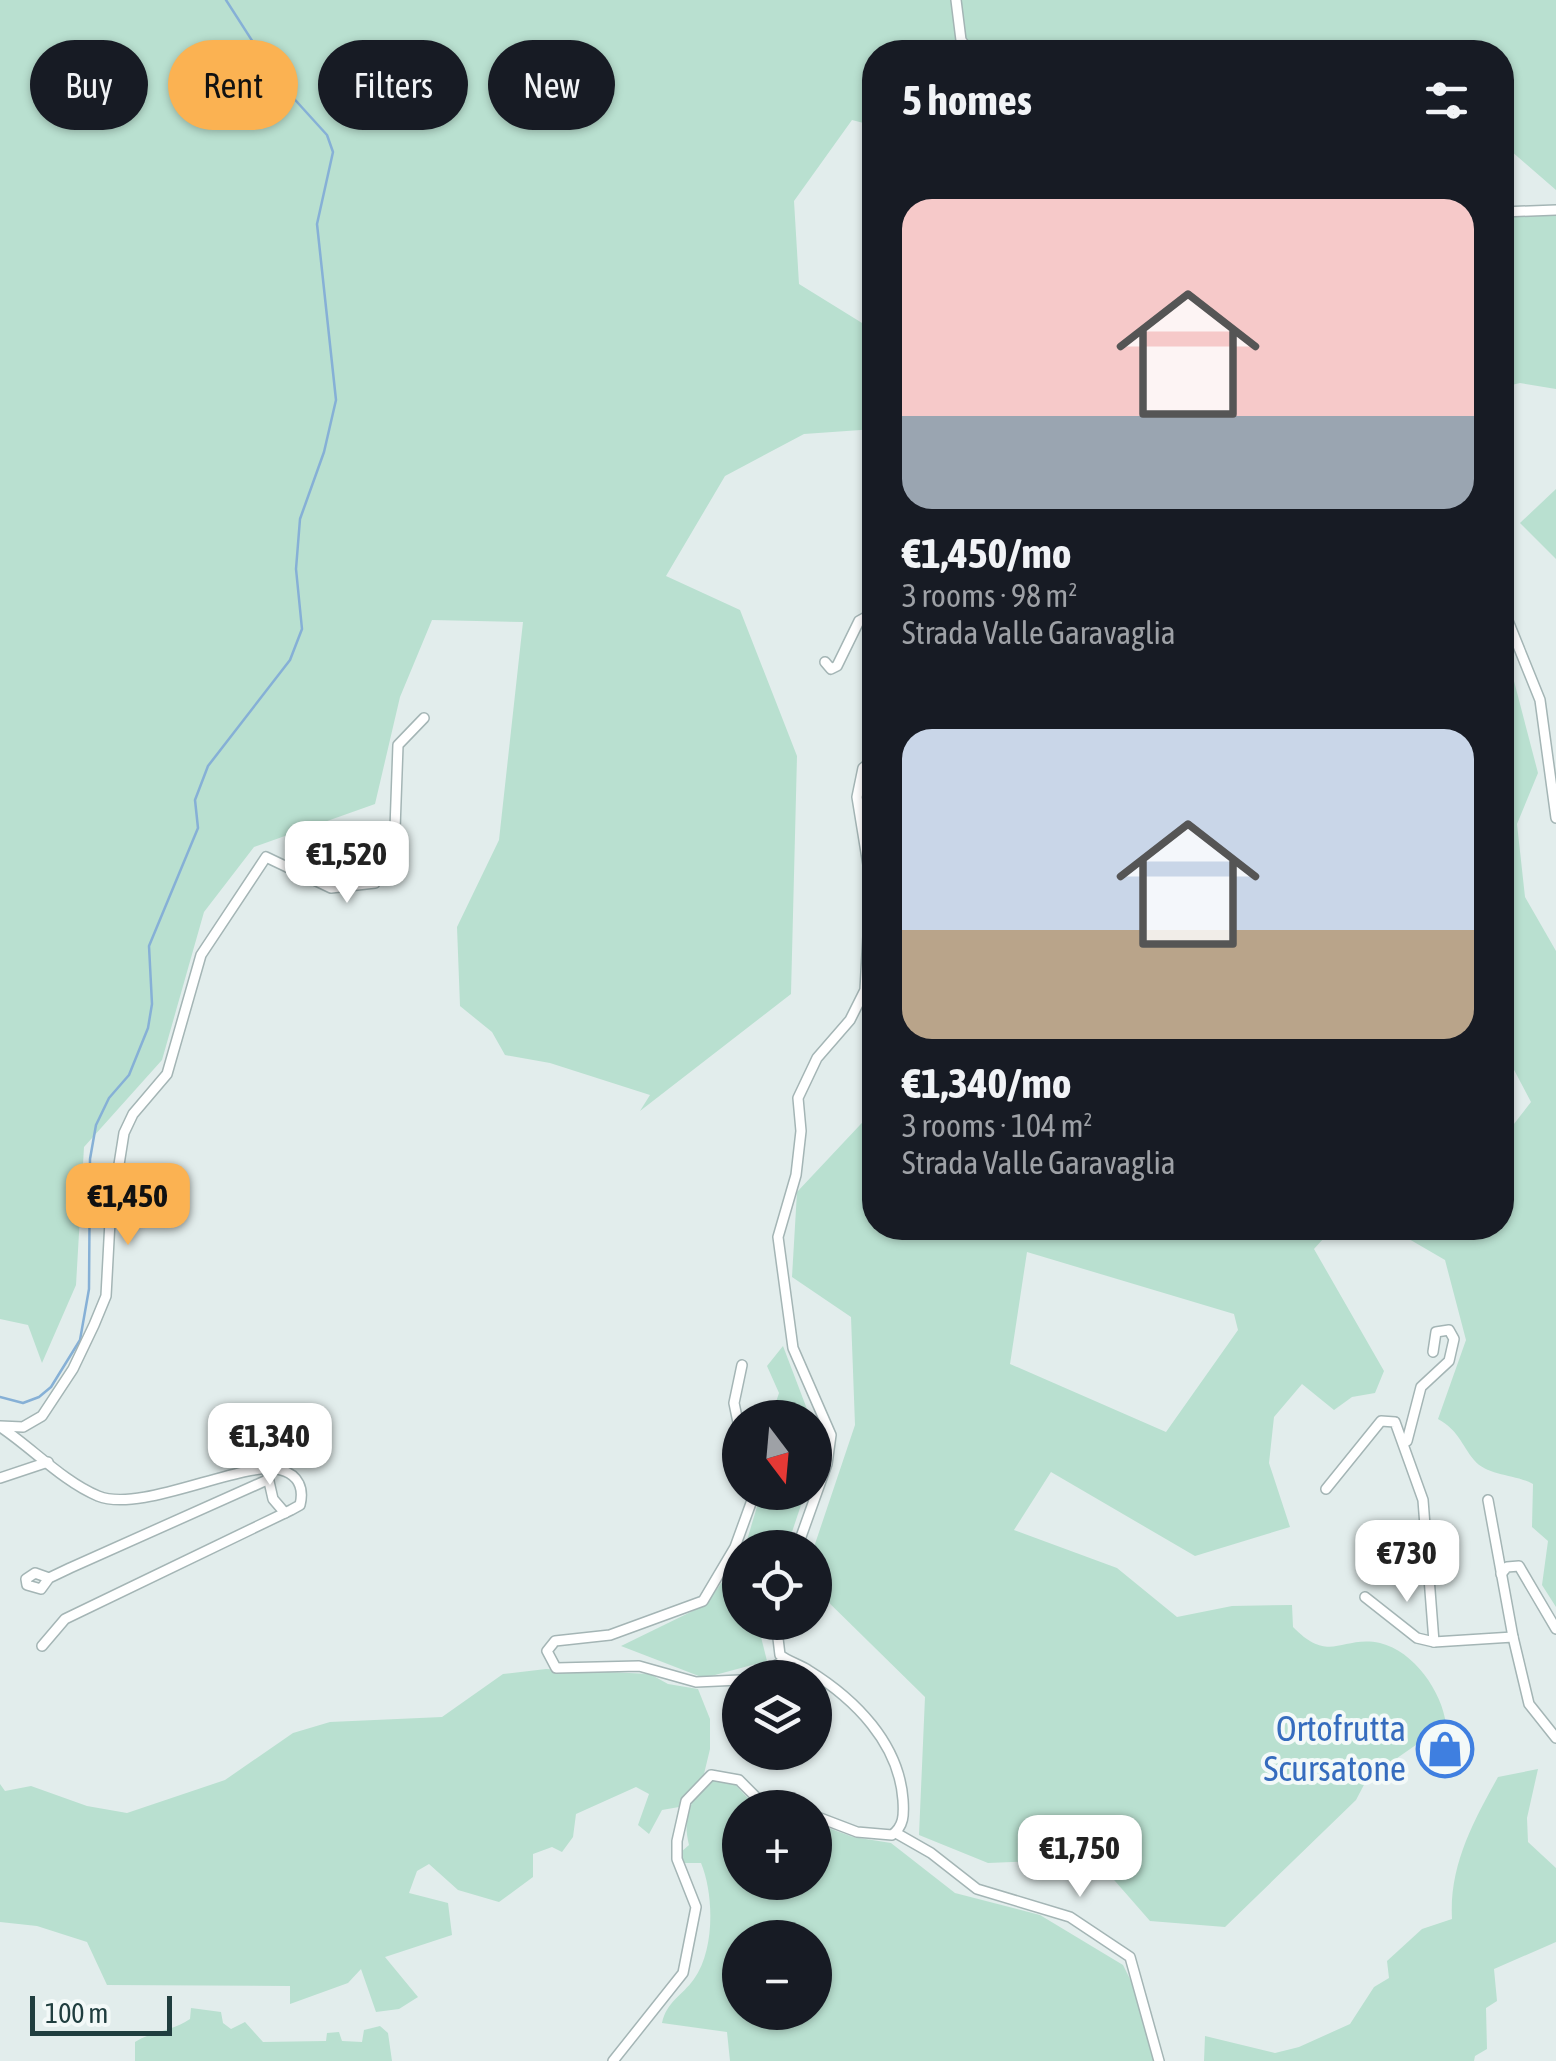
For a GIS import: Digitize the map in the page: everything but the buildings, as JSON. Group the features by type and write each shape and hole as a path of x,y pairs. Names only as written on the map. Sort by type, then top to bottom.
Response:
{"street":[{"path":"956,0 962,40"},
{"path":"1514,212 1556,210"},
{"path":"825,662 831,668 837,666 862,620"},
{"path":"1514,636 1540,700 1556,818"},
{"path":"0,1427 23,1427 42,1416 74,1369 94,1325 106,1296 110,1221 124,1133 133,1114 167,1074 201,955 266,858 331,888 375,882 396,829 398,745 424,718"},
{"path":"862,774 858,797 862,823"},
{"path":"803,1530 827,1464 831,1435 793,1348 778,1237 796,1175 801,1132 798,1098 818,1058 850,1020 862,996"},
{"path":"1406,1443 1421,1386 1450,1360 1454,1339 1449,1330 1436,1332 1433,1352"},
{"path":"734,1400 742,1365"},
{"path":"1326,1488 1381,1421 1396,1422 1424,1500 1434,1642"},
{"path":"0,1427 100,1497 155,1495 268,1474"},
{"path":"0,1478 48,1462"},
{"path":"42,1646 65,1620 300,1505 300,1482 280,1469 49,1578"},
{"path":"268,1474 273,1498 285,1513"},
{"path":"1488,1500 1529,1704 1556,1738"},
{"path":"722,1681 696,1682 640,1666 556,1668 547,1650 555,1642 610,1635 703,1601 728,1562 748,1510"},
{"path":"1501,1574 1507,1567 1519,1566 1556,1629"},
{"path":"1365,1597 1417,1638 1434,1642 1513,1637"},
{"path":"777,1640 777,1648 786,1660"},
{"path":"832,1687 891,1750 903,1803 902,1826 885,1836 832,1822"},
{"path":"613,2061 683,1973 696,1924 694,1895 677,1858 686,1801 711,1775 730,1776 746,1790"},
{"path":"896,1833 931,1853 977,1889 1070,1917 1130,1956 1159,2061"}],"green space":[{"path":"0,0 1556,0 1556,190 1514,154 1514,40 862,40 862,123 852,120 794,201 799,284 862,323 862,430 804,434 725,476 666,576 740,610 797,756 791,994 640,1111 650,1095 550,1063 505,1055 492,1032 460,1006 457,927 499,840 523,622 432,620 400,697 375,804 254,847 204,912 162,1060 84,1147 76,1285 42,1363 28,1325 0,1319"},
{"path":"1556,213 1556,389 1514,384 1514,217"},
{"path":"1556,489 1556,559 1520,523"},
{"path":"1514,681 1538,773 1517,824 1525,897 1556,951 1556,1607 1542,1585 1548,1541 1532,1527 1533,1484 1480,1465 1455,1433 1438,1419 1466,1340 1445,1260 1411,1240 1514,1240 1514,1124 1531,1102 1514,1070"},
{"path":"862,1123 862,1240 1322,1240 1314,1249 1384,1371 1375,1393 1352,1397 1334,1410 1302,1384 1274,1417 1269,1463 1290,1527 1195,1556 1051,1472 1014,1530 1117,1568 1177,1617 1232,1606 1292,1605 1293,1627 1317,1644 1327,1647 1367,1642 1392,1647 1424,1674 1439,1699 1446,1724 1367,1779 1356,1800 1225,1927 1150,1921 1108,1873 1080,1859 988,1863 919,1835 925,1697 832,1606 832,1530 820,1530 826,1510 832,1510 832,1493 855,1425 851,1317 792,1277 797,1192","holes":["1027,1252 1234,1314 1238,1330 1166,1432 1010,1364"]},
{"path":"783,1346 804,1400 777,1400 779,1393 767,1366"},
{"path":"756,1510 799,1510 793,1530 750,1530"},
{"path":"722,1582 722,1640 762,1640 767,1660 722,1660 722,1673 704,1678 621,1646 705,1605"},
{"path":"546,1669 650,1674 668,1684 698,1689 710,1719 710,1749 704,1774 679,1807 662,1810 649,1834 638,1825 649,1794 636,1787 576,1814 573,1837 562,1852 552,1847 533,1854 533,1877 499,1902 458,1890 429,1864 417,1871 409,1893 448,1903 452,1935 385,1957 418,1997 399,2009 376,2012 361,1969 348,1983 290,2004 290,1986 107,1985 87,1942 37,1926 0,1922 0,1784 5,1791 31,1786 87,1806 127,1813 225,1780 293,1733 330,1722 442,1717 503,1674"},
{"path":"1538,1769 1527,1818 1528,1842 1556,1868 1556,1942 1494,1969 1497,2001 1486,2008 1487,2049 1474,2061 1204,2061 1205,2036 1275,2053 1299,2047 1350,2024 1374,1987 1389,1978 1387,1961 1422,1929 1452,1919 1459,1863 1498,1777"},
{"path":"709,1780 731,1780 740,1790 722,1790 722,1900 832,1900 832,1829 891,1843 955,1893 1040,1915 1123,1965 1142,2003 1156,2061 730,2061 727,2032 662,2023 671,2004 701,1967 709,1938 710,1906 701,1863 683,1863 681,1852 689,1845 686,1826 692,1802"},
{"path":"191,2008 221,2012 223,2023 231,2029 245,2022 263,2042 326,2041 327,2033 339,2032 342,2041 362,2042 364,2030 380,2026 388,2033 392,2061 135,2061 135,2042 190,2019"}],"waterway":[{"path":"0,1397 23,1403 39,1397 51,1387 80,1340 89,1289 90,1159 96,1125 109,1098 129,1075 148,1028 152,1004 149,946 198,828 195,800 208,766 290,660 302,629 296,569 300,519 324,452 336,400 317,224 333,152 327,135 278,81 226,0"}],"place":[{"name":"Ortofrutta Scursatone","path":"1445,1749"}]}
